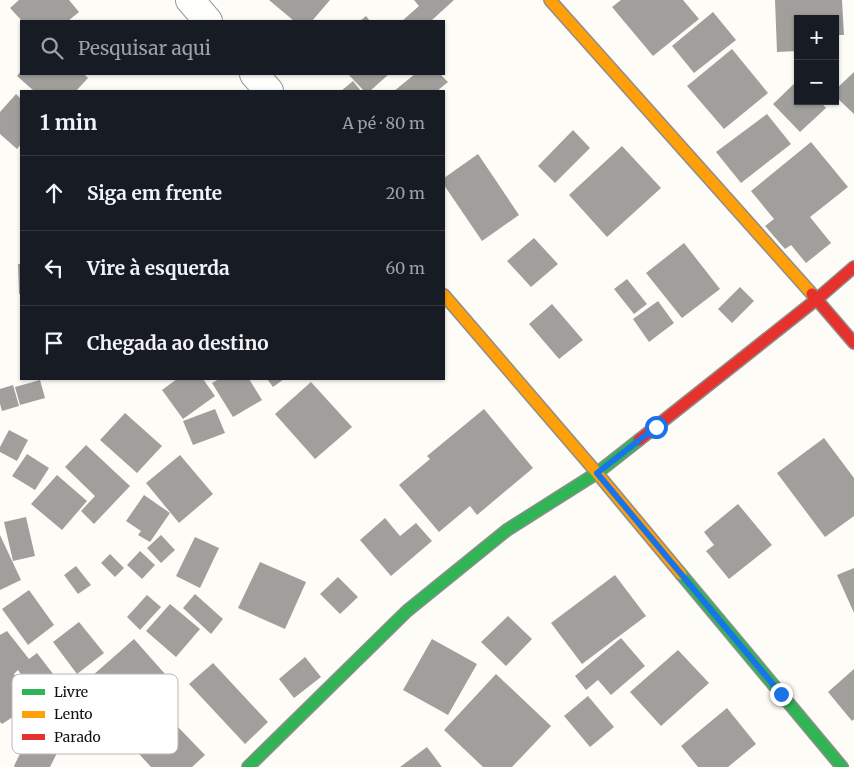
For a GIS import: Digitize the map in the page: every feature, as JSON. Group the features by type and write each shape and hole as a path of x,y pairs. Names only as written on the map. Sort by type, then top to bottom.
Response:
{"street":[{"path":"190,0 207,20"},
{"path":"550,0 854,343"},
{"path":"255,75 268,90"},
{"path":"248,767 406,611 507,530 597,473 817,300 854,267"},
{"path":"445,296 597,473 842,767"}],"building":[{"path":"19,0 69,0 79,12 69,20 21,20 10,8"},
{"path":"269,0 330,0 313,20 293,20"},
{"path":"414,0 454,0 432,20 403,20 419,6"},
{"path":"621,0 683,0 699,19 653,56 612,7"},
{"path":"775,0 842,0 844,35 839,35 839,15 794,15 794,51 777,52"},
{"path":"713,12 736,40 694,73 672,46"},
{"path":"366,16 369,20 361,20"},
{"path":"732,49 768,93 724,129 687,86"},
{"path":"20,72 20,75 85,75 88,78 77,90 33,90 17,76"},
{"path":"854,72 854,114 839,100 839,86"},
{"path":"349,75 388,75 371,90 363,90"},
{"path":"414,75 441,75 448,82 438,90 395,90"},
{"path":"353,81 360,90 342,90"},
{"path":"794,84 794,105 823,105 826,108 800,132 773,104"},
{"path":"16,94 20,98 20,145 17,149 0,134 0,112"},
{"path":"767,114 791,144 741,183 716,152"},
{"path":"573,130 590,148 555,183 538,166"},
{"path":"811,142 848,187 810,217 831,243 806,263 791,245 785,249 765,226 774,219 751,191"},
{"path":"622,146 661,188 607,237 569,195"},
{"path":"478,154 519,215 482,241 445,186 445,177"},
{"path":"534,238 558,264 531,287 507,261"},
{"path":"684,243 720,289 682,318 646,273"},
{"path":"18,264 20,264 20,294"},
{"path":"627,279 647,304 634,314 614,289"},
{"path":"740,287 754,301 732,323 718,309"},
{"path":"658,301 674,323 649,342 633,319"},
{"path":"552,304 583,340 559,359 529,324"},
{"path":"40,380 45,398 20,405 15,387"},
{"path":"176,380 204,380 215,396 183,419 162,390"},
{"path":"217,380 250,380 262,400 233,417 212,383"},
{"path":"268,380 283,380 273,387"},
{"path":"311,382 352,427 315,459 275,414"},
{"path":"13,385 19,406 2,411 0,389"},
{"path":"215,409 225,433 193,445 183,421"},
{"path":"484,409 533,468 477,515 470,506 439,532 399,485 430,459 427,456"},
{"path":"125,413 162,446 137,473 100,440"},
{"path":"9,430 28,440 17,461 0,452 0,447"},
{"path":"824,438 854,478 854,516 825,537 777,473"},
{"path":"86,445 130,486 94,524 81,511 95,496 65,467"},
{"path":"27,454 49,468 35,490 12,476"},
{"path":"180,455 213,494 179,523 146,483"},
{"path":"57,475 87,501 62,530 31,504"},
{"path":"144,495 170,513 150,542 138,535 141,531 126,521"},
{"path":"738,504 772,545 729,579 706,551 714,545 704,532"},
{"path":"26,517 35,556 13,561 4,522"},
{"path":"385,518 400,536 416,523 432,541 391,576 360,540"},
{"path":"0,535 21,580 0,590"},
{"path":"161,535 175,550 161,563 147,548"},
{"path":"195,537 219,548 200,588 176,576"},
{"path":"140,551 155,565 142,579 127,565"},
{"path":"110,554 124,568 115,577 101,563"},
{"path":"260,562 306,582 285,629 238,608"},
{"path":"76,566 91,585 78,594 64,575"},
{"path":"854,568 854,613 837,575"},
{"path":"615,575 646,616 582,664 551,623"},
{"path":"338,577 358,597 340,614 320,594"},
{"path":"29,590 54,625 28,645 2,609"},
{"path":"195,594 223,619 211,634 183,608"},
{"path":"147,595 161,607 140,630 127,617"},
{"path":"170,604 200,629 176,657 146,631"},
{"path":"508,616 532,639 506,666 481,642"},
{"path":"79,622 104,653 77,674 53,642"},
{"path":"7,631 29,659 37,653 53,674 21,674 18,670 12,674 12,717 2,724 0,722 0,635"},
{"path":"621,638 645,666 611,695 598,680 586,690 575,676"},
{"path":"134,639 165,674 94,674"},
{"path":"432,639 477,664 448,715 403,690"},
{"path":"678,650 709,683 661,726 630,692"},
{"path":"305,657 321,677 294,698 279,679"},
{"path":"213,663 268,722 245,744 189,684"},
{"path":"854,669 854,719 852,721 828,692"},
{"path":"496,674 551,726 512,767 483,767 444,730"},
{"path":"588,696 614,727 590,747 564,716"},
{"path":"727,708 756,744 728,767 698,767 681,746"},
{"path":"178,727 205,755 192,767 151,767 139,754 178,754"},
{"path":"427,747 442,767 400,767"},
{"path":"20,754 56,754 50,767 14,766"}],"traffic: fast":[{"path":"248,767 407,611 507,530 597,473 639,440"},
{"path":"681,574 842,767"}],"traffic: slow":[{"path":"550,0 812,294"},
{"path":"445,296 681,574"}],"traffic: jam":[{"path":"639,440 817,299 854,267"},
{"path":"812,294 854,343"}],"route":[{"path":"656,427 597,473 781,694"}]}
